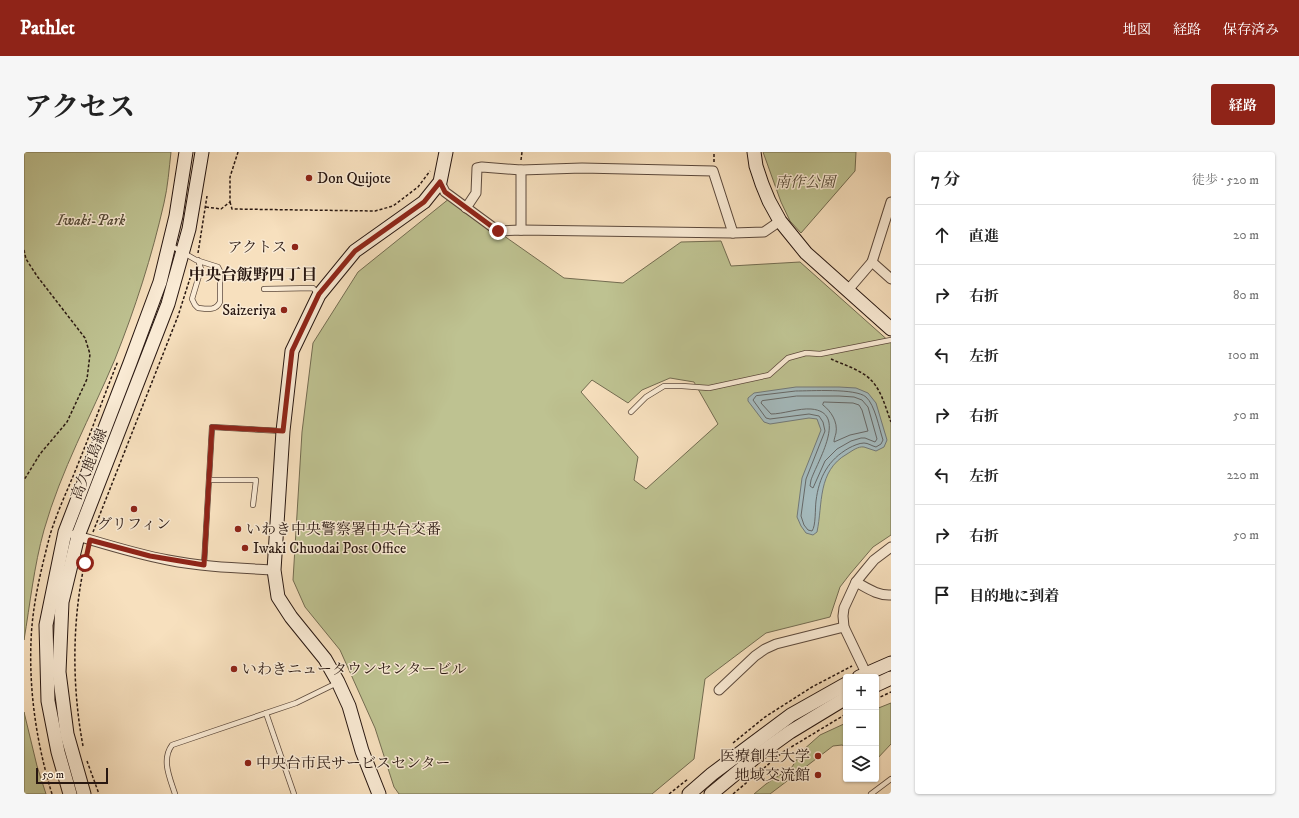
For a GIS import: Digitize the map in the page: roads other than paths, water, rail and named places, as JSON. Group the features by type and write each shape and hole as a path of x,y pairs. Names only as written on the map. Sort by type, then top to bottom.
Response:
{"street":[{"name":"高久鹿島線","path":"70,794 58,752 48,701 46,625 65,532 160,282 176,216 186,152"},
{"name":"高久鹿島線","path":"84,794 67,734 59,672 62,602 168,304 188,230 202,152"},
{"path":"379,794 338,682 325,659 290,617 278,597 274,570 283,431 292,351 319,294 355,251 424,202 440,182 446,152"},
{"path":"754,152 756,166 762,184 780,221 806,253 891,329"},
{"path":"466,208 476,193 477,168 521,170 582,168 713,170 733,233"},
{"path":"521,170 521,230"},
{"path":"440,182 445,192 498,231 764,232 780,221"},
{"path":"848,290 872,262 888,220 891,202"},
{"path":"872,262 891,279"},
{"path":"65,532 150,556 204,565 274,570"},
{"path":"862,674 844,627 844,608 856,582 874,560 891,547"},
{"path":"856,582 878,594 891,595"},
{"path":"719,690 765,648 844,627"},
{"path":"864,674 891,663"},
{"path":"879,684 891,678"},
{"path":"699,791 712,774 791,715 843,686"},
{"path":"699,791 843,700"}],"lane":[{"path":"169,244 197,260 218,267 220,271 220,302 219,305 213,309 198,308 193,303 192,299 201,269 197,260"},
{"path":"264,289 313,288 319,294"},
{"path":"631,412 646,397 664,386 709,388 770,375 788,358 806,353 820,354 891,340"},
{"path":"204,565 212,427 283,431"},
{"path":"209,480 256,480 253,505"},
{"path":"175,794 167,770 166,762 167,754 172,745 296,703 338,682"},
{"path":"266,713 294,794"},
{"path":"871,794 891,779"}],"water":[{"path":"796,387 856,388 868,393 876,403 887,440 884,447 876,451 864,447 855,449 837,461 830,469 823,489 817,532 813,535 806,533 797,517 802,478 821,430 817,419 809,418 770,424 764,422 748,401 748,398 754,393"}],"place":[{"name":"Don Quijote","path":"309,178"},
{"name":"アクトス","path":"295,247"},
{"name":"Saizeriya","path":"284,310"},
{"name":"グリフィン","path":"134,509"},
{"name":"いわき中央警察署中央台交番","path":"238,529"},
{"name":"Iwaki Chuodai Post Office","path":"245,548"},
{"name":"いわきニュータウンセンタービル","path":"234,669"},
{"name":"医療創生大学","path":"818,756"},
{"name":"中央台市民サービスセンター","path":"248,763"},
{"name":"地域交流館","path":"818,775"}],"district":[{"name":"中央台飯野四丁目","path":"253,274"}],"park label":[{"name":"南作公園","path":"805,182"},
{"name":"Iwaki-Park","path":"91,220"}]}
